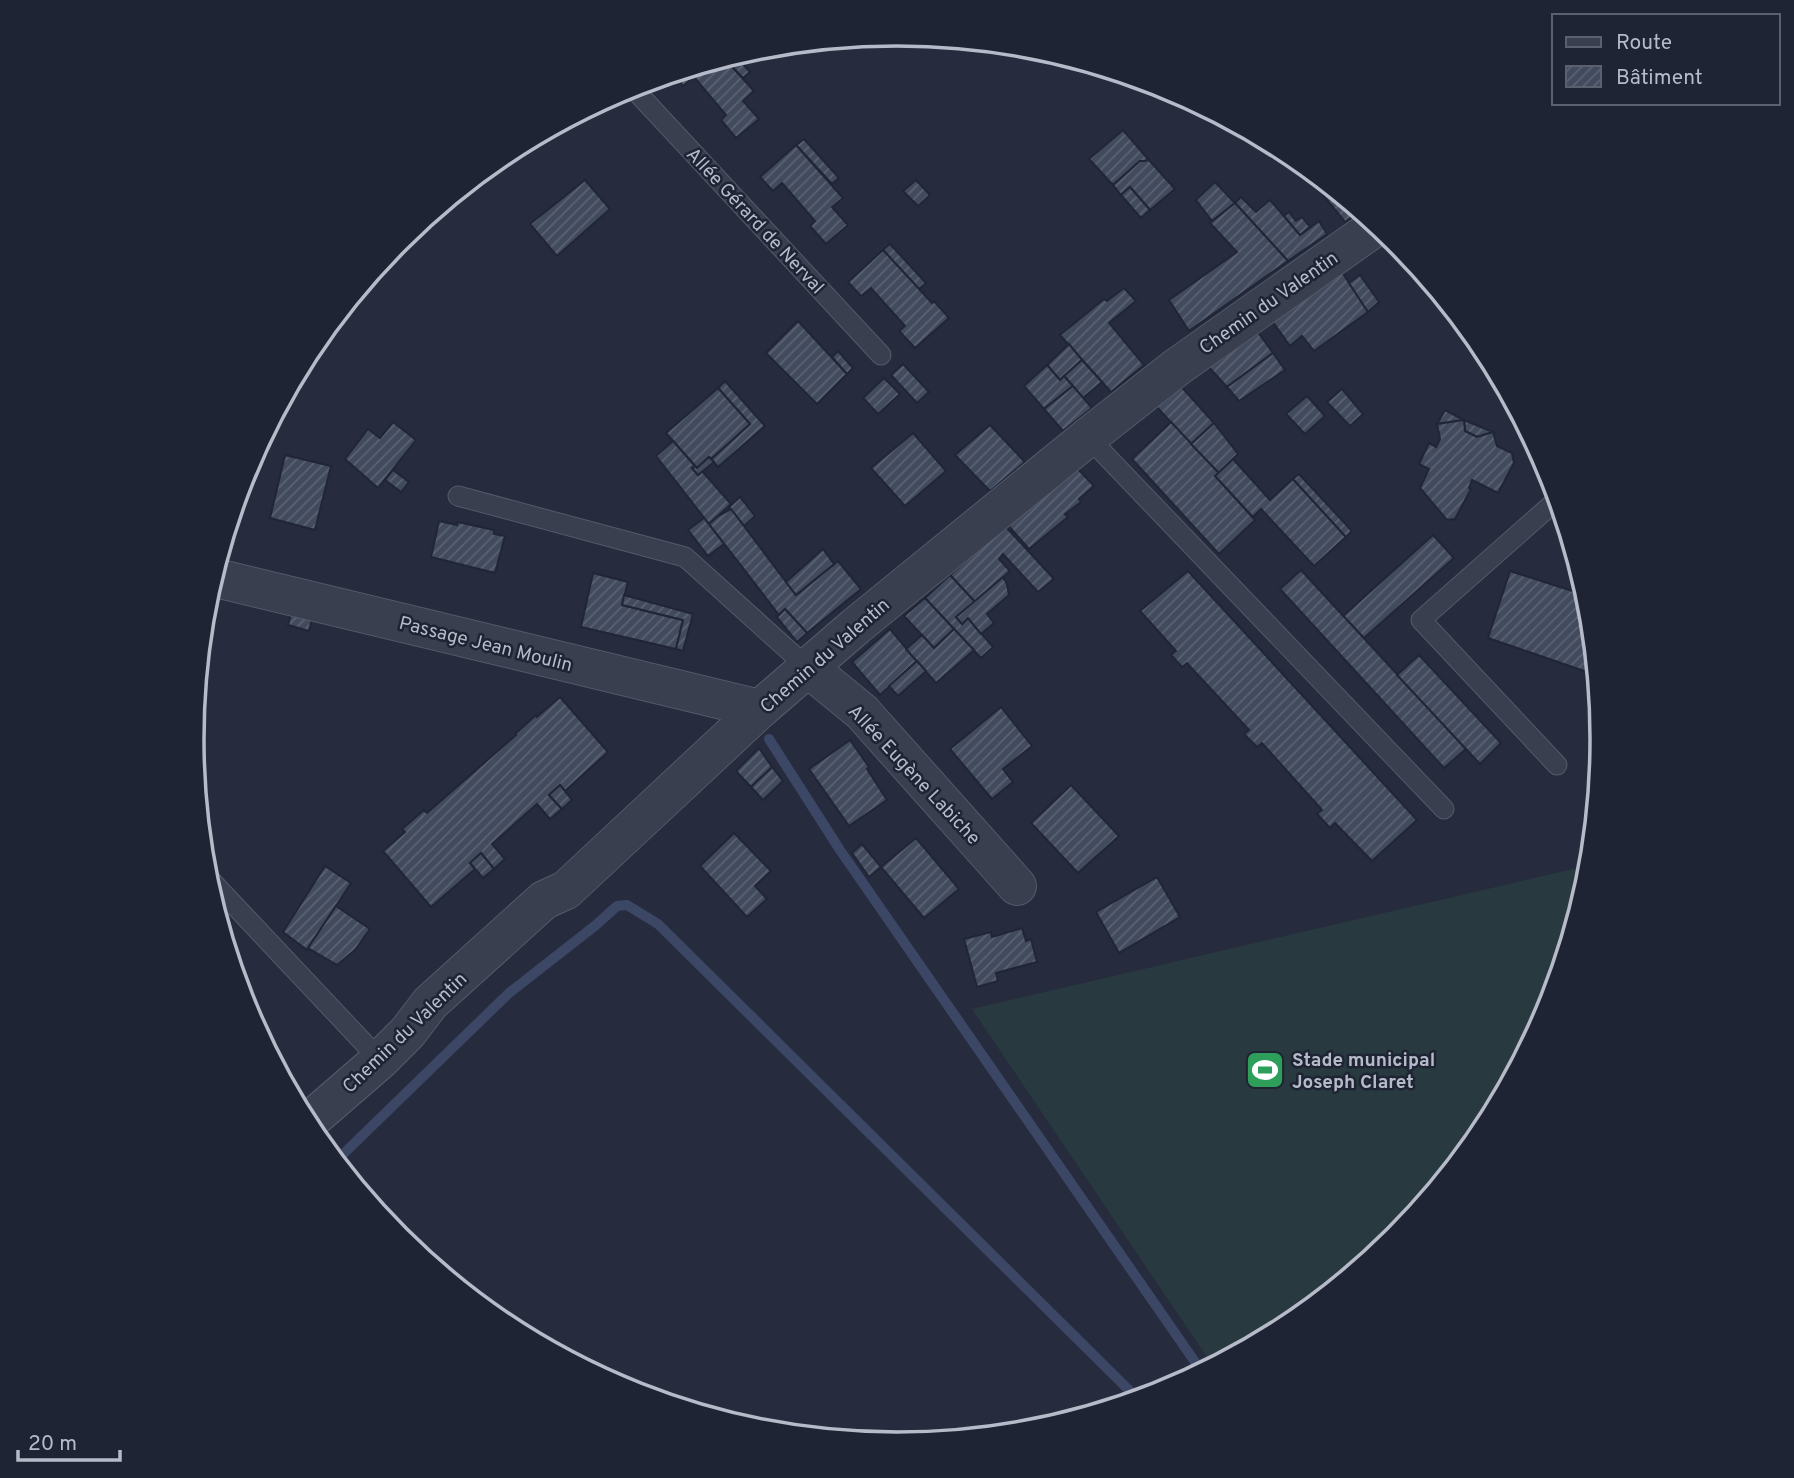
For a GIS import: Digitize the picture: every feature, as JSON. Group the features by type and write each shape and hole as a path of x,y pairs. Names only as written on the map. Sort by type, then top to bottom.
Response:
{"street":[{"name":"Chemin du Valentin","path":"315,1116 380,1060 408,1032 430,1003 544,900 566,890 807,667 1177,367 1369,232"},
{"name":"Passage Jean Moulin","path":"223,580 760,709"},
{"name":"Allée Eugène Labiche","path":"807,667 862,712 1017,886"}],"lane":[{"name":"Allée Gérard de Nerval","path":"639,95 881,355"},
{"path":"1088,437 1444,809"},
{"path":"458,496 685,557 807,667"},
{"path":"1550,506 1421,620 1557,765"},
{"path":"221,891 380,1060"}],"shaded area":[{"name":"Stade municipal Joseph Claret","path":"1578,868 1567,918 1538,1004 1498,1086 1447,1161 1387,1229 1319,1289 1244,1340 1208,1359 972,1009"}],"building":[{"path":"742,63 750,72 743,78 732,66"},
{"path":"731,66 754,91 743,101 759,119 736,138 721,120 726,115 694,77 683,86 679,81"},
{"path":"1123,130 1148,159 1140,161 1113,185 1089,159"},
{"path":"804,139 839,178 832,184 796,145"},
{"path":"796,145 843,198 832,207 848,225 826,244 810,226 815,221 782,183 773,191 760,177"},
{"path":"1148,159 1175,189 1150,210 1130,187 1121,195 1113,185 1140,161"},
{"path":"585,180 610,209 557,256 530,224"},
{"path":"916,180 930,195 918,206 903,191"},
{"path":"1215,182 1235,203 1212,221 1196,200"},
{"path":"1130,187 1150,210 1141,218 1121,195"},
{"path":"1325,194 1353,217 1345,222 1323,195"},
{"path":"1241,197 1256,212 1270,200 1300,235 1319,221 1327,234 1288,261 1235,203"},
{"path":"1235,203 1288,261 1189,331 1169,300 1237,252 1210,223"},
{"path":"1289,212 1296,221 1302,217 1310,227 1300,235 1284,216"},
{"path":"890,244 926,283 919,289 883,250"},
{"path":"883,250 949,318 915,348 899,331 905,326 871,288 861,296 848,282"},
{"path":"1340,269 1368,312 1314,351 1302,336 1290,346 1270,318"},
{"path":"1360,275 1379,302 1368,312 1349,283"},
{"path":"1124,288 1136,301 1109,323 1144,365 1111,392 1060,335 1104,299 1107,301"},
{"path":"798,321 847,374 817,404 766,353"},
{"path":"1255,328 1273,353 1227,387 1205,363"},
{"path":"1069,344 1082,360 1060,380 1047,365"},
{"path":"838,351 853,368 847,374 832,357"},
{"path":"1273,353 1285,370 1239,401 1227,387"},
{"path":"1082,360 1102,382 1083,398 1064,376"},
{"path":"903,364 929,392 917,403 891,375"},
{"path":"1047,365 1060,380 1064,376 1073,386 1044,409 1024,386"},
{"path":"884,378 900,394 878,414 863,398"},
{"path":"725,381 765,426 718,467 711,459 750,424 718,388"},
{"path":"1179,384 1214,423 1191,444 1154,404"},
{"path":"1073,386 1092,408 1063,431 1044,409"},
{"path":"718,388 750,424 697,468 666,433"},
{"path":"1342,389 1363,414 1350,426 1327,402"},
{"path":"1307,396 1325,416 1305,434 1286,414"},
{"path":"1445,410 1464,420 1437,424"},
{"path":"1464,420 1493,432 1477,437 1465,431"},
{"path":"1464,420 1465,431 1477,437 1493,432 1497,446 1512,453 1514,463 1498,493 1472,480 1471,489 1455,519 1447,520 1420,488 1429,469 1419,464 1429,443 1436,447 1440,439 1437,424"},
{"path":"393,422 416,440 378,488 345,459 368,429 380,438"},
{"path":"1171,422 1219,473 1215,476 1255,520 1219,554 1132,459"},
{"path":"1214,423 1238,454 1219,473 1191,444"},
{"path":"990,425 1025,462 990,491 955,455"},
{"path":"913,433 946,471 905,506 871,468"},
{"path":"673,441 695,466 692,468 698,475 702,471 731,504 709,524 656,456"},
{"path":"285,455 331,466 315,530 270,518"},
{"path":"709,457 714,462 698,475 692,468 697,468"},
{"path":"1233,459 1270,500 1293,479 1346,537 1314,566 1261,509 1253,517 1215,476"},
{"path":"1076,467 1094,486 1079,499 1081,502 1065,514 1068,517 1029,549 1007,524"},
{"path":"393,470 409,482 401,492 385,480"},
{"path":"1299,474 1352,531 1346,537 1293,479"},
{"path":"740,497 755,516 744,526 729,507"},
{"path":"731,509 796,595 838,561 861,589 807,633 785,609 779,615 709,524"},
{"path":"704,518 724,544 708,556 688,530"},
{"path":"439,521 494,530 494,534 505,536 495,573 431,557"},
{"path":"1005,526 1054,579 1038,592 1003,554 999,559 1010,571 975,602 950,575"},
{"path":"1433,535 1454,558 1364,638 1343,616"},
{"path":"823,549 834,564 796,595 786,582"},
{"path":"1301,570 1466,749 1444,768 1280,589"},
{"path":"1188,571 1417,820 1372,861 1335,823 1330,828 1317,814 1322,810 1262,743 1257,747 1244,734 1249,730 1187,663 1182,667 1171,655 1176,651 1140,611"},
{"path":"1510,571 1574,592 1585,648 1587,676 1587,672 1488,638"},
{"path":"593,573 628,582 622,605 683,620 676,649 581,627"},
{"path":"950,575 975,602 956,617 962,624 968,618 993,647 981,658 925,598"},
{"path":"1003,577 1009,595 987,614 994,623 981,634 968,618 962,624 956,617"},
{"path":"624,595 693,614 683,651 676,649 683,620 622,605"},
{"path":"925,598 954,629 934,648 904,616"},
{"path":"785,609 807,633 797,642 777,617"},
{"path":"292,610 313,615 309,631 288,625"},
{"path":"890,629 917,661 880,695 852,662"},
{"path":"954,629 974,650 936,683 906,649 922,635 934,648"},
{"path":"1419,655 1501,743 1480,764 1397,675"},
{"path":"917,661 926,671 898,696 889,686"},
{"path":"560,697 608,752 565,791 560,785 549,795 562,809 550,819 537,804 492,844 505,859 494,869 481,853 470,863 475,869 431,907 383,851 405,832 402,829 424,810 427,813 536,715 537,717"},
{"path":"1001,707 1032,746 1003,769 1013,782 992,799 950,749"},
{"path":"850,740 887,800 849,826 809,769"},
{"path":"759,748 772,767 751,787 736,771"},
{"path":"772,767 783,781 763,800 751,787"},
{"path":"560,785 572,800 562,809 549,795"},
{"path":"1071,785 1119,836 1078,873 1031,823"},
{"path":"734,833 771,871 755,886 767,899 747,917 700,866"},
{"path":"916,838 959,889 924,918 881,867"},
{"path":"862,844 881,867 869,877 852,853"},
{"path":"481,853 494,869 483,878 470,863"},
{"path":"325,866 351,883 307,950 283,932"},
{"path":"1157,877 1180,917 1119,953 1096,912"},
{"path":"336,906 370,929 355,950 337,965 308,948"},
{"path":"1022,928 1026,941 1031,939 1037,962 996,973 998,981 977,987 964,939 991,932 992,937"}],"waterway":[{"path":"769,739 840,850 1197,1364"},
{"path":"342,1155 509,993 617,906 627,905 658,924 1131,1392"}],"place":[{"name":"Stade municipal Joseph Claret","path":"1265,1070"}]}
